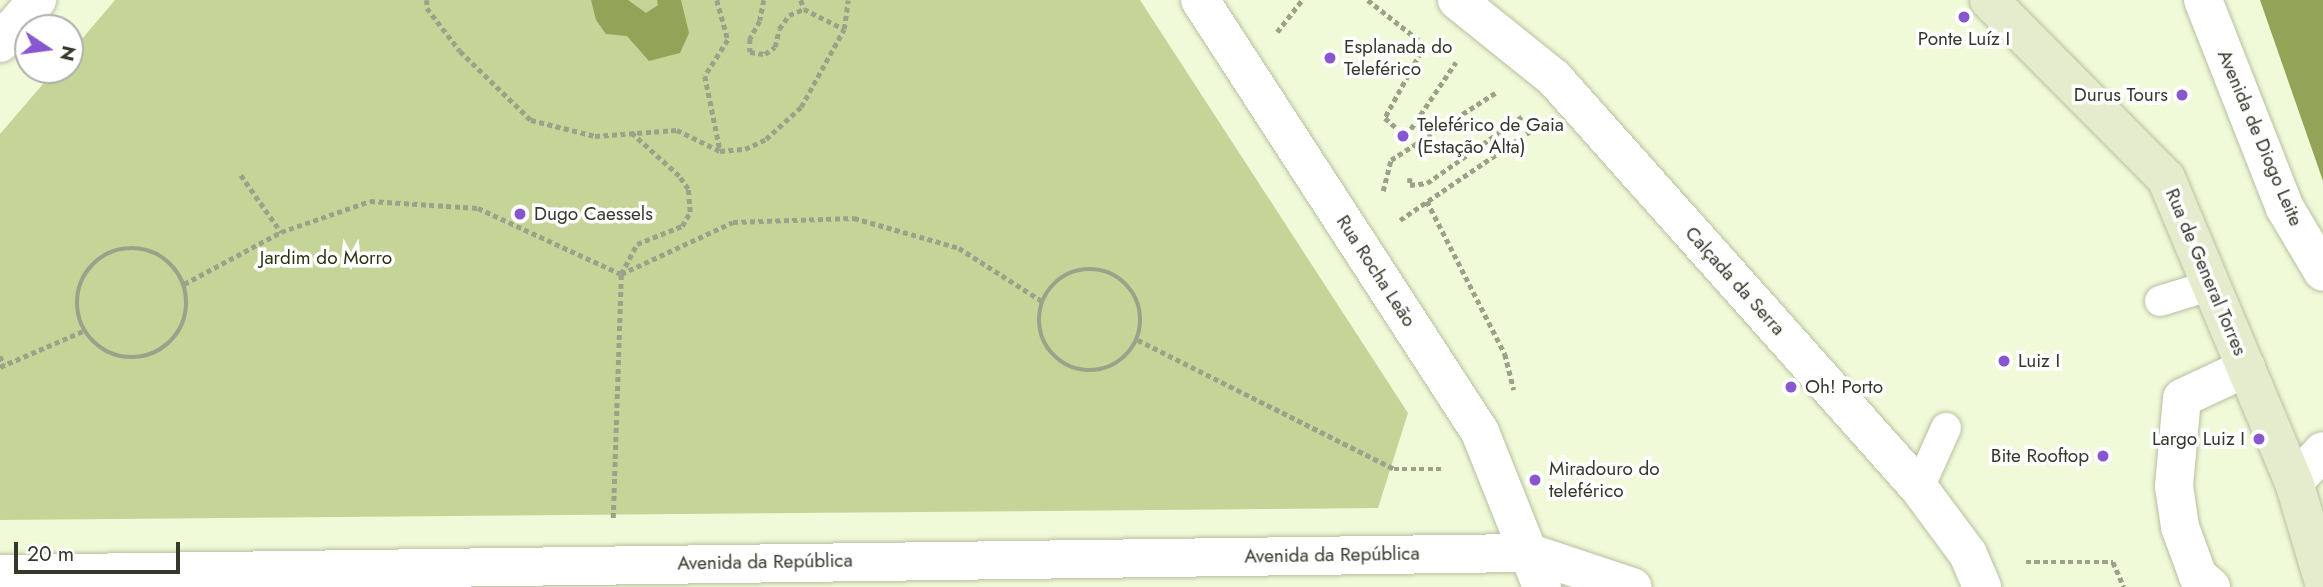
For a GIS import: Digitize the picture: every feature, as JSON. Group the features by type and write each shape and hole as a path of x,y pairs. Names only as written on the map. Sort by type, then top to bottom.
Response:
{"main road":[{"name":"Rua de General Torres","path":"1989,0 2166,178 2294,482"},
{"path":"2294,482 2323,579"}],"street":[{"path":"0,43 37,0"},
{"name":"Rua Rocha Leão","path":"1200,0 1480,432 1536,570"},
{"name":"Calçada da Serra","path":"1457,0 1555,78 1919,488 1968,554 1982,587"},
{"name":"Avenida de Diogo Leite","path":"2203,0 2285,208 2323,272"},
{"path":"2211,587 2199,576 2177,507 2174,486 2182,398 2246,368"},
{"path":"2294,482 2323,451"},
{"name":"Avenida da República","path":"0,574 1536,570 1632,587"}],"lane":[{"path":"2160,301 2210,286"},
{"path":"1919,488 1946,428"}],"path":[{"path":"427,0 427,8 460,51 531,120 595,136 629,131 677,130 720,151 745,149 766,139 801,107 844,29 848,0"},
{"path":"717,0 728,40 705,76 720,151"},
{"path":"764,0 760,21 750,39 750,52 765,54 775,47 779,29 789,15 804,9"},
{"path":"801,0 804,9 844,29"},
{"path":"1368,0 1425,45 1385,118 1406,136 1457,61 1467,69"},
{"path":"1382,197 1391,160 1497,91 1487,83"},
{"path":"1410,177 1410,185 1427,183 1534,108"},
{"path":"1404,217 1546,121"},
{"path":"613,514 621,274 637,244 682,226 690,212 688,190 679,176 629,131"},
{"path":"241,175 281,232"},
{"path":"184,284 281,232 370,201 478,208 621,274 733,222 854,218 959,248 1042,300"},
{"path":"126,248 153,252 176,268 184,284 185,321 163,349 147,357 119,357 94,345 83,331 76,295 93,263 108,252 126,248"},
{"path":"1084,269 1118,276 1140,304 1138,340 1117,365 1094,371 1070,368 1046,347 1038,316 1042,300 1066,274 1084,269"},
{"path":"0,356 2,366 83,331"},
{"path":"1138,340 1394,469"},
{"path":"2026,562 2113,562 2124,587"}],"green space":[{"name":"Jardim do Morro","path":"115,0 1140,0 1408,413 1378,508 0,520 0,134 43,84 84,84 84,37"}],"shaded area":[{"path":"591,0 628,0 646,13 658,5 657,0 681,0 689,33 680,53 649,61 627,36 606,34 596,20"},
{"path":"2260,0 2323,0 2323,181"}],"place":[{"name":"Ponte Luíz I","path":"1964,17"},
{"name":"Esplanada do Teleférico","path":"1330,58"},
{"name":"Durus Tours","path":"2182,95"},
{"name":"Teleférico de Gaia (Estação Alta)","path":"1403,136"},
{"name":"Dugo Caessels","path":"520,214"},
{"name":"Luiz I","path":"2004,361"},
{"name":"Oh! Porto","path":"1791,387"},
{"name":"Largo Luiz I","path":"2259,439"},
{"name":"Bite Rooftop","path":"2103,456"},
{"name":"Miradouro do teleférico","path":"1535,480"}]}
